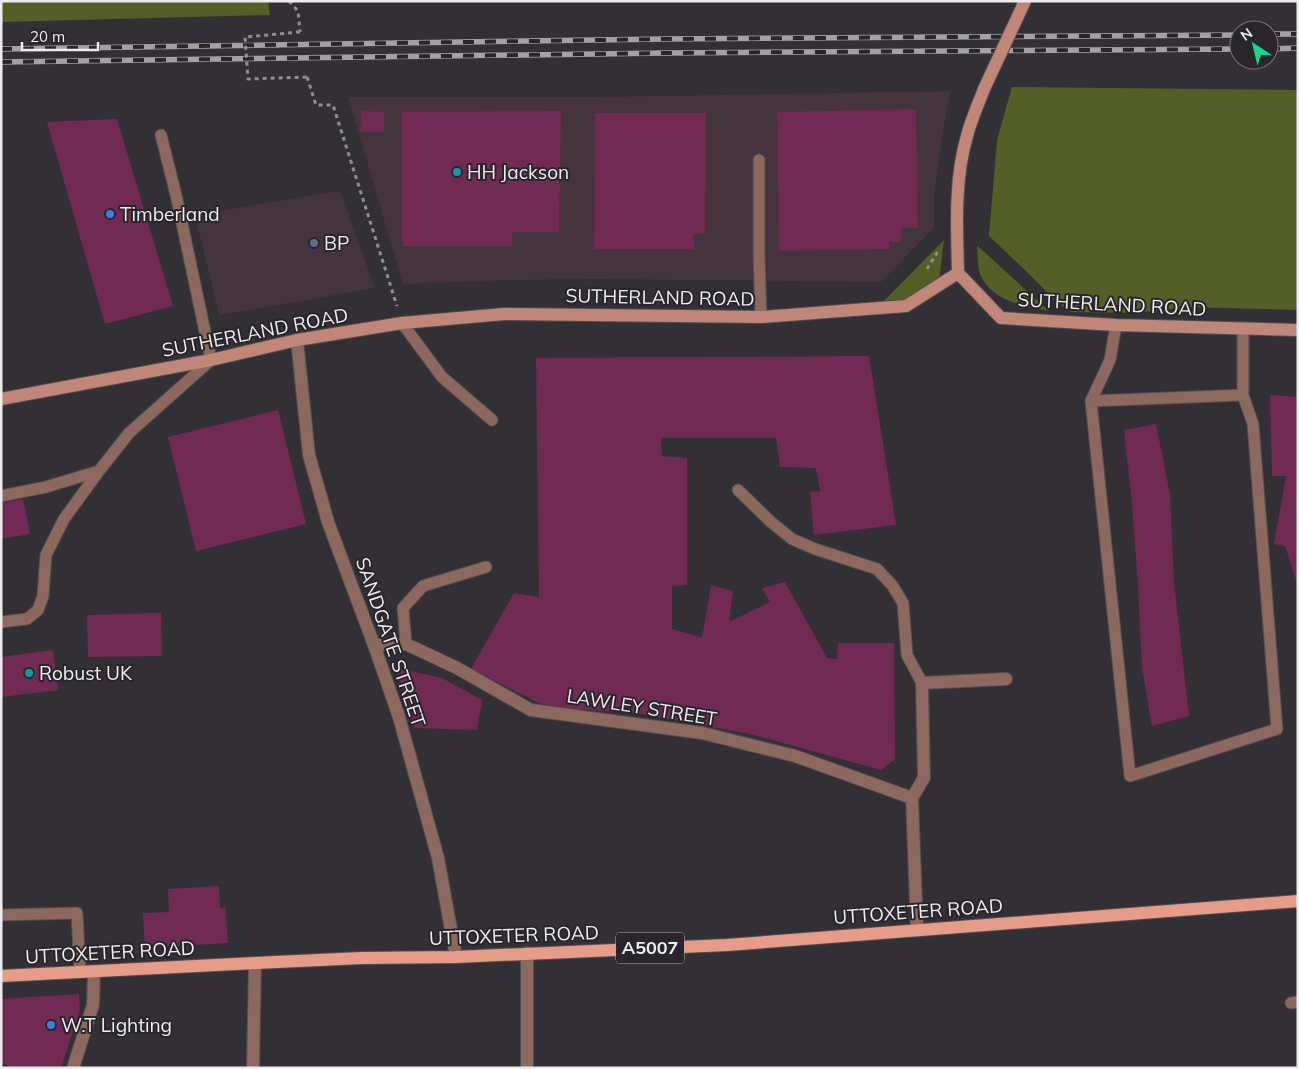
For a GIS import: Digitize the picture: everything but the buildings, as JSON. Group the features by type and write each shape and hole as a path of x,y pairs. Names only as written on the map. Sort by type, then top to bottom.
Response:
{"main road":[{"name":"UTTOXETER ROAD","path":"1,976 362,958 527,954 727,945 1298,901"}],"street":[{"path":"958,273 956,218 961,164 967,136 984,89 1025,1"},
{"name":"SUTHERLAND ROAD","path":"1,399 211,360 297,340 402,323 504,314 761,317 906,306 958,273 1001,318 1298,330"},
{"name":"SANDGATE STREET","path":"297,340 309,455 328,522 399,717 438,858 456,956"},
{"name":"LAWLEY STREET","path":"374,644 406,644 457,668 531,710 702,734 795,756 912,798"},
{"path":"917,930 912,798 924,778 922,683 1006,679"},
{"path":"527,954 527,1068"},
{"path":"252,1068 255,963"},
{"path":"73,1068 93,1005 94,972"}],"lane":[{"path":"1,622 27,619 38,610 42,596 46,555 64,520 129,433 211,360 161,135"},
{"path":"758,160 761,317"},
{"path":"402,323 442,377 492,420"},
{"path":"1116,324 1110,360 1091,401 1130,776 1277,729 1253,424 1243,395 1243,329"},
{"path":"1091,401 1243,395"},
{"path":"1,496 46,487 99,471"},
{"path":"738,490 771,522 792,539 815,549 877,569 892,586 903,603 907,655 922,683"},
{"path":"406,644 403,608 423,586 486,567"},
{"path":"1,915 77,913 80,972"}],"path":[{"path":"289,1 298,11 300,32 245,37 248,80 306,77 316,105 333,105 402,323"},
{"path":"924,274 938,250"}],"shaded area":[{"path":"951,91 934,194 934,228 881,282 594,279 403,284 348,97 595,97"},
{"path":"340,191 375,288 219,315 195,215"}],"green space":[{"path":"1,1 268,1 270,15 1,22"},
{"path":"1012,87 1298,90 1298,310 1188,307 1135,313 1071,312 1057,302 989,236 997,140"},
{"path":"944,240 939,281 918,304 878,307"},
{"path":"977,246 1049,311 1031,308 996,294 983,280 978,263"}],"railway":[{"path":"1279,34 1298,34"},
{"path":"1,49 665,39 1229,35"},
{"path":"1279,49 1298,48"},
{"path":"1,62 667,53 1229,49"}],"place":[{"name":"HH Jackson","path":"457,172"},
{"name":"Timberland","path":"110,214"},
{"name":"BP","path":"314,243"},
{"name":"Robust UK","path":"29,673"},
{"name":"W.T Lighting","path":"51,1025"}]}
